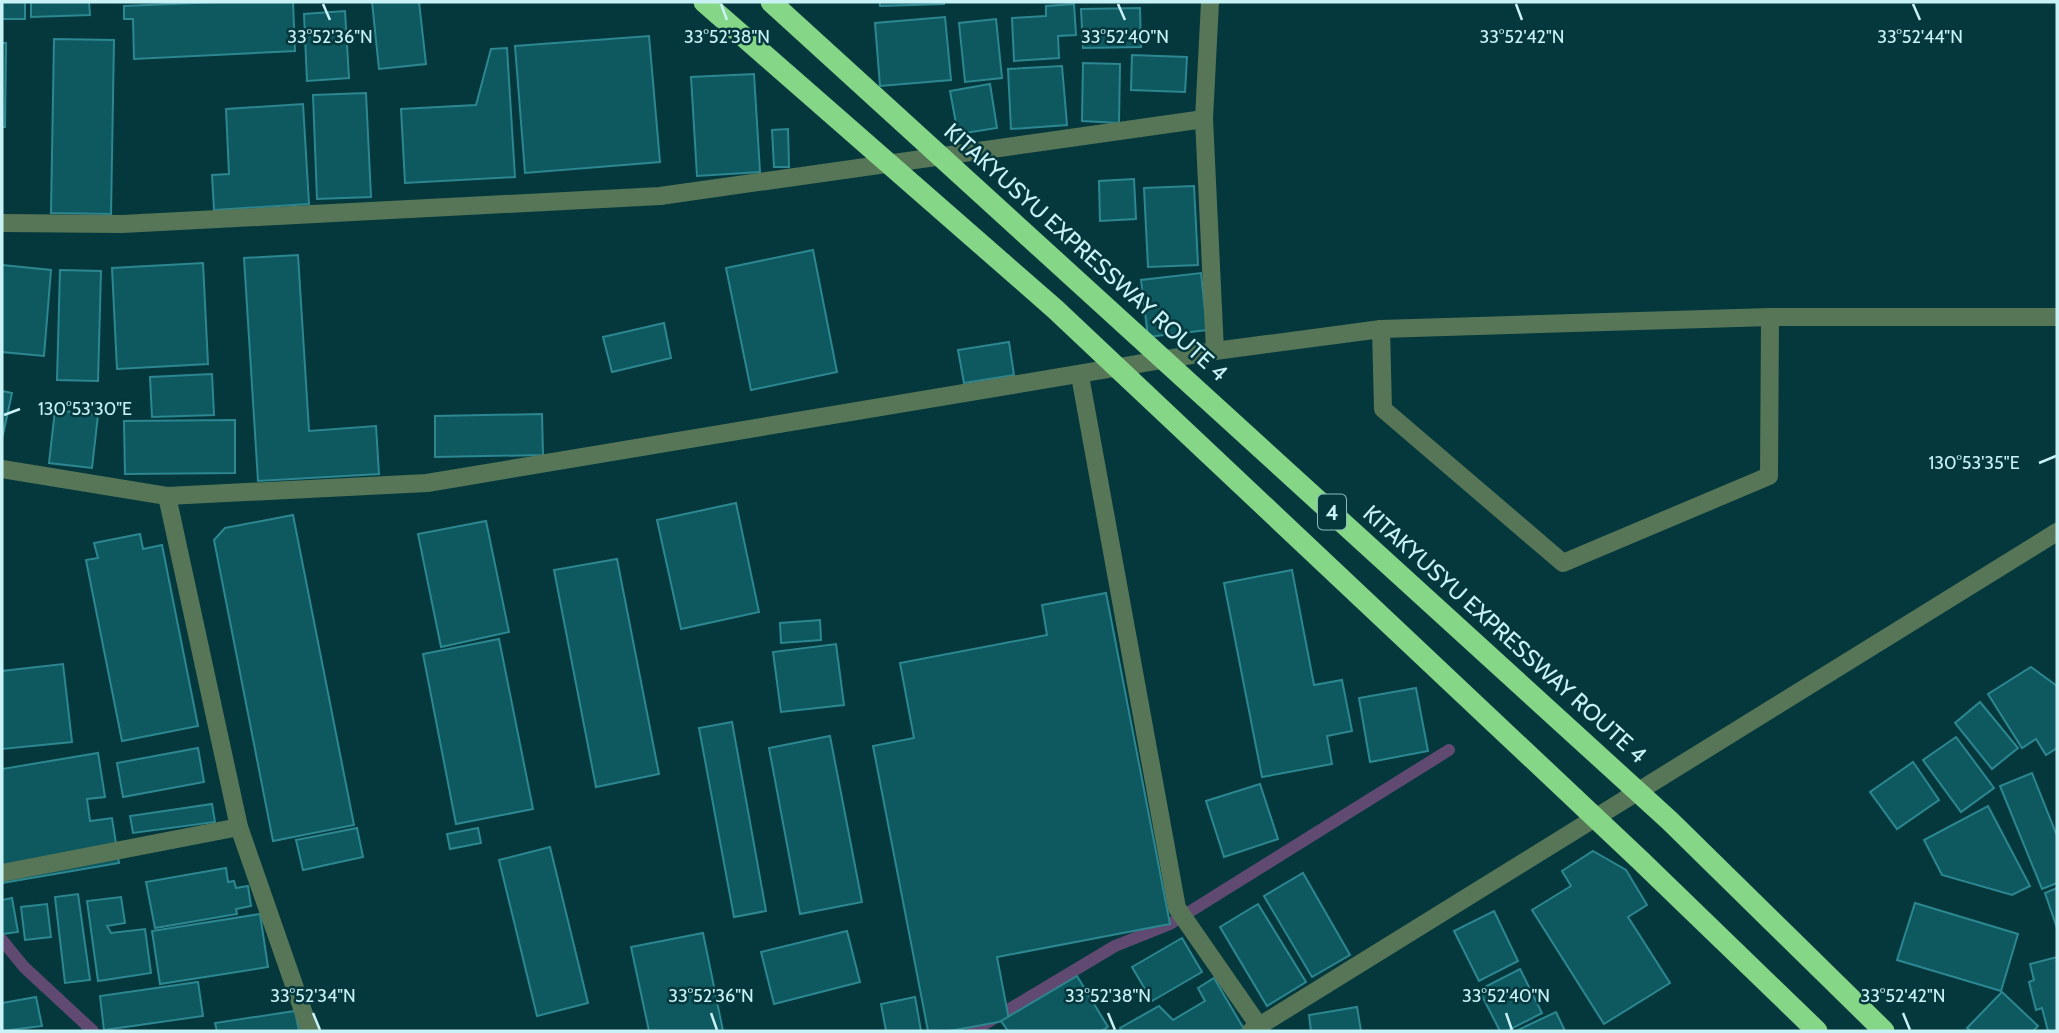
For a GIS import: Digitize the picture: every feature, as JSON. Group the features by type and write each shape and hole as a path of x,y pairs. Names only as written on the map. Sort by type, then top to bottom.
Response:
{"highway":[{"name":"4","path":"704,2 1055,309 1639,859 1817,1031"},
{"name":"KITAKYUSYU EXPRESSWAY ROUTE 4","path":"771,2 1660,811 1884,1031"}],"street":[{"path":"1210,2 1203,119 1215,351"},
{"path":"2,223 122,224 660,196 1203,119"},
{"path":"1381,329 1383,409 1563,563 1769,476 1770,317"},
{"path":"2,470 167,496 427,483 1080,376 1215,351 1381,329 1770,317 2057,317"},
{"path":"1080,376 1177,908 1255,1029 2057,532"},
{"path":"167,496 239,827 310,1031"},
{"path":"2,873 239,827"}],"building":[{"path":"2,2 25,2 25,19 2,19"},
{"path":"31,2 89,2 90,15 31,17"},
{"path":"293,2 295,51 134,59 133,19 124,19 124,6"},
{"path":"372,2 419,2 426,64 379,69"},
{"path":"880,2 944,2 944,4 880,6"},
{"path":"1074,4 1076,35 1058,36 1059,58 1014,61 1012,18 1046,16 1046,6"},
{"path":"1140,8 1141,47 1083,48 1081,9"},
{"path":"345,11 349,78 307,81 304,14"},
{"path":"945,17 951,80 880,86 875,23"},
{"path":"996,19 1002,78 965,82 959,23"},
{"path":"649,36 660,162 525,173 515,46"},
{"path":"54,39 114,40 111,214 51,213"},
{"path":"2,43 6,43 5,127 2,127"},
{"path":"507,48 515,177 405,183 401,109 476,105 491,49"},
{"path":"1132,55 1187,57 1185,92 1131,90"},
{"path":"1083,63 1120,64 1119,123 1082,121"},
{"path":"1062,66 1067,125 1011,129 1008,69"},
{"path":"754,74 760,172 697,176 691,77"},
{"path":"990,84 997,128 958,134 950,91"},
{"path":"366,93 371,197 317,199 313,95"},
{"path":"303,104 309,204 214,210 212,175 229,174 226,109"},
{"path":"788,129 789,167 774,167 772,130"},
{"path":"1134,179 1136,219 1100,221 1099,181"},
{"path":"1194,186 1198,265 1148,267 1144,188"},
{"path":"813,250 837,372 751,390 726,268"},
{"path":"298,255 309,431 376,426 379,474 258,481 244,258"},
{"path":"203,263 208,364 117,369 112,268"},
{"path":"2,265 51,270 44,356 2,352"},
{"path":"60,270 101,271 98,381 57,380"},
{"path":"1201,273 1207,330 1148,337 1141,280"},
{"path":"664,323 671,358 612,372 603,337"},
{"path":"1009,342 1014,375 964,383 958,350"},
{"path":"212,374 214,415 152,417 150,377"},
{"path":"2,391 12,393 2,439"},
{"path":"55,410 98,415 92,468 49,463"},
{"path":"542,414 543,455 435,457 435,416"},
{"path":"235,420 235,473 125,474 124,421"},
{"path":"736,503 759,612 681,629 657,520"},
{"path":"293,515 354,825 273,841 214,540 225,528"},
{"path":"486,521 509,632 441,647 418,534"},
{"path":"140,534 143,549 162,545 198,726 122,741 86,560 98,558 94,543"},
{"path":"617,559 659,774 596,787 554,570"},
{"path":"1292,570 1314,685 1342,680 1352,731 1327,736 1332,764 1262,777 1224,583"},
{"path":"1106,593 1170,924 997,957 1009,1020 950,1031 928,1031 873,746 914,738 900,663 1047,635 1042,605"},
{"path":"820,620 821,640 781,643 780,623"},
{"path":"499,639 533,809 456,824 423,654"},
{"path":"836,644 844,705 781,712 773,652"},
{"path":"63,664 72,742 2,749 2,671"},
{"path":"2031,667 2057,686 2057,748 2046,755 2036,739 2022,748 1988,694"},
{"path":"1416,688 1428,751 1370,762 1359,698"},
{"path":"1980,702 2018,748 1992,769 1955,723"},
{"path":"732,722 766,911 734,917 699,728"},
{"path":"830,736 862,902 800,914 769,748"},
{"path":"1956,737 1994,788 1961,812 1923,760"},
{"path":"198,748 204,782 123,797 117,763"},
{"path":"98,753 105,797 87,799 90,821 112,818 119,863 2,883 2,769"},
{"path":"1913,762 1939,800 1897,829 1870,792"},
{"path":"2032,773 2057,836 2057,883 2042,889 2000,786"},
{"path":"1260,784 1278,839 1224,857 1206,801"},
{"path":"212,804 215,822 133,833 130,816"},
{"path":"1988,806 2030,886 2012,895 1942,875 1924,840"},
{"path":"357,828 363,857 303,870 296,840"},
{"path":"478,828 481,843 450,849 447,834"},
{"path":"550,847 588,1003 537,1016 499,860"},
{"path":"1593,851 1626,870 1647,905 1628,917 1670,983 1604,1024 1532,910 1571,886 1562,871"},
{"path":"226,868 228,882 234,881 236,888 248,886 251,906 236,909 237,914 155,928 146,882"},
{"path":"1303,873 1350,955 1312,977 1264,896"},
{"path":"2057,888 2057,928 2045,893"},
{"path":"78,894 90,980 65,983 55,897"},
{"path":"121,897 125,923 107,926 111,933 145,929 151,973 98,981 87,901"},
{"path":"12,898 18,932 2,934 2,900"},
{"path":"1915,903 2018,934 2001,991 1897,960"},
{"path":"47,904 51,937 25,940 21,907"},
{"path":"1258,904 1306,982 1267,1006 1220,927"},
{"path":"1494,911 1518,961 1479,981 1454,931"},
{"path":"260,914 268,967 160,984 152,931"},
{"path":"847,931 860,982 774,1004 761,952"},
{"path":"703,933 723,1031 649,1031 631,947"},
{"path":"1182,938 1202,972 1152,1001 1132,967"},
{"path":"2057,957 2057,1031 2048,1031 2042,1008 2036,1010 2029,982 2034,980 2030,964"},
{"path":"1520,969 1542,1013 1507,1031 1500,1031 1479,990"},
{"path":"1077,976 1108,1027 1101,1031 1008,1031 1001,1021"},
{"path":"1214,978 1244,1029 1122,1031 1120,1028 1159,1006 1173,1020 1205,1001 1198,988"},
{"path":"198,982 203,1016 104,1030 100,996"},
{"path":"2002,992 2038,1026 2033,1031 1971,1031 1967,1028"},
{"path":"36,997 42,1026 2,1031 2,1003"},
{"path":"915,997 921,1031 886,1031 881,1004"},
{"path":"1357,1007 1361,1031 1311,1031 1309,1015"},
{"path":"295,1011 299,1031 217,1031 215,1023"},
{"path":"1556,1012 1565,1031 1516,1031"}],"waterway":[{"path":"973,1031 1115,946 1170,924 1449,750"},
{"path":"2,940 24,967 93,1031"}]}
